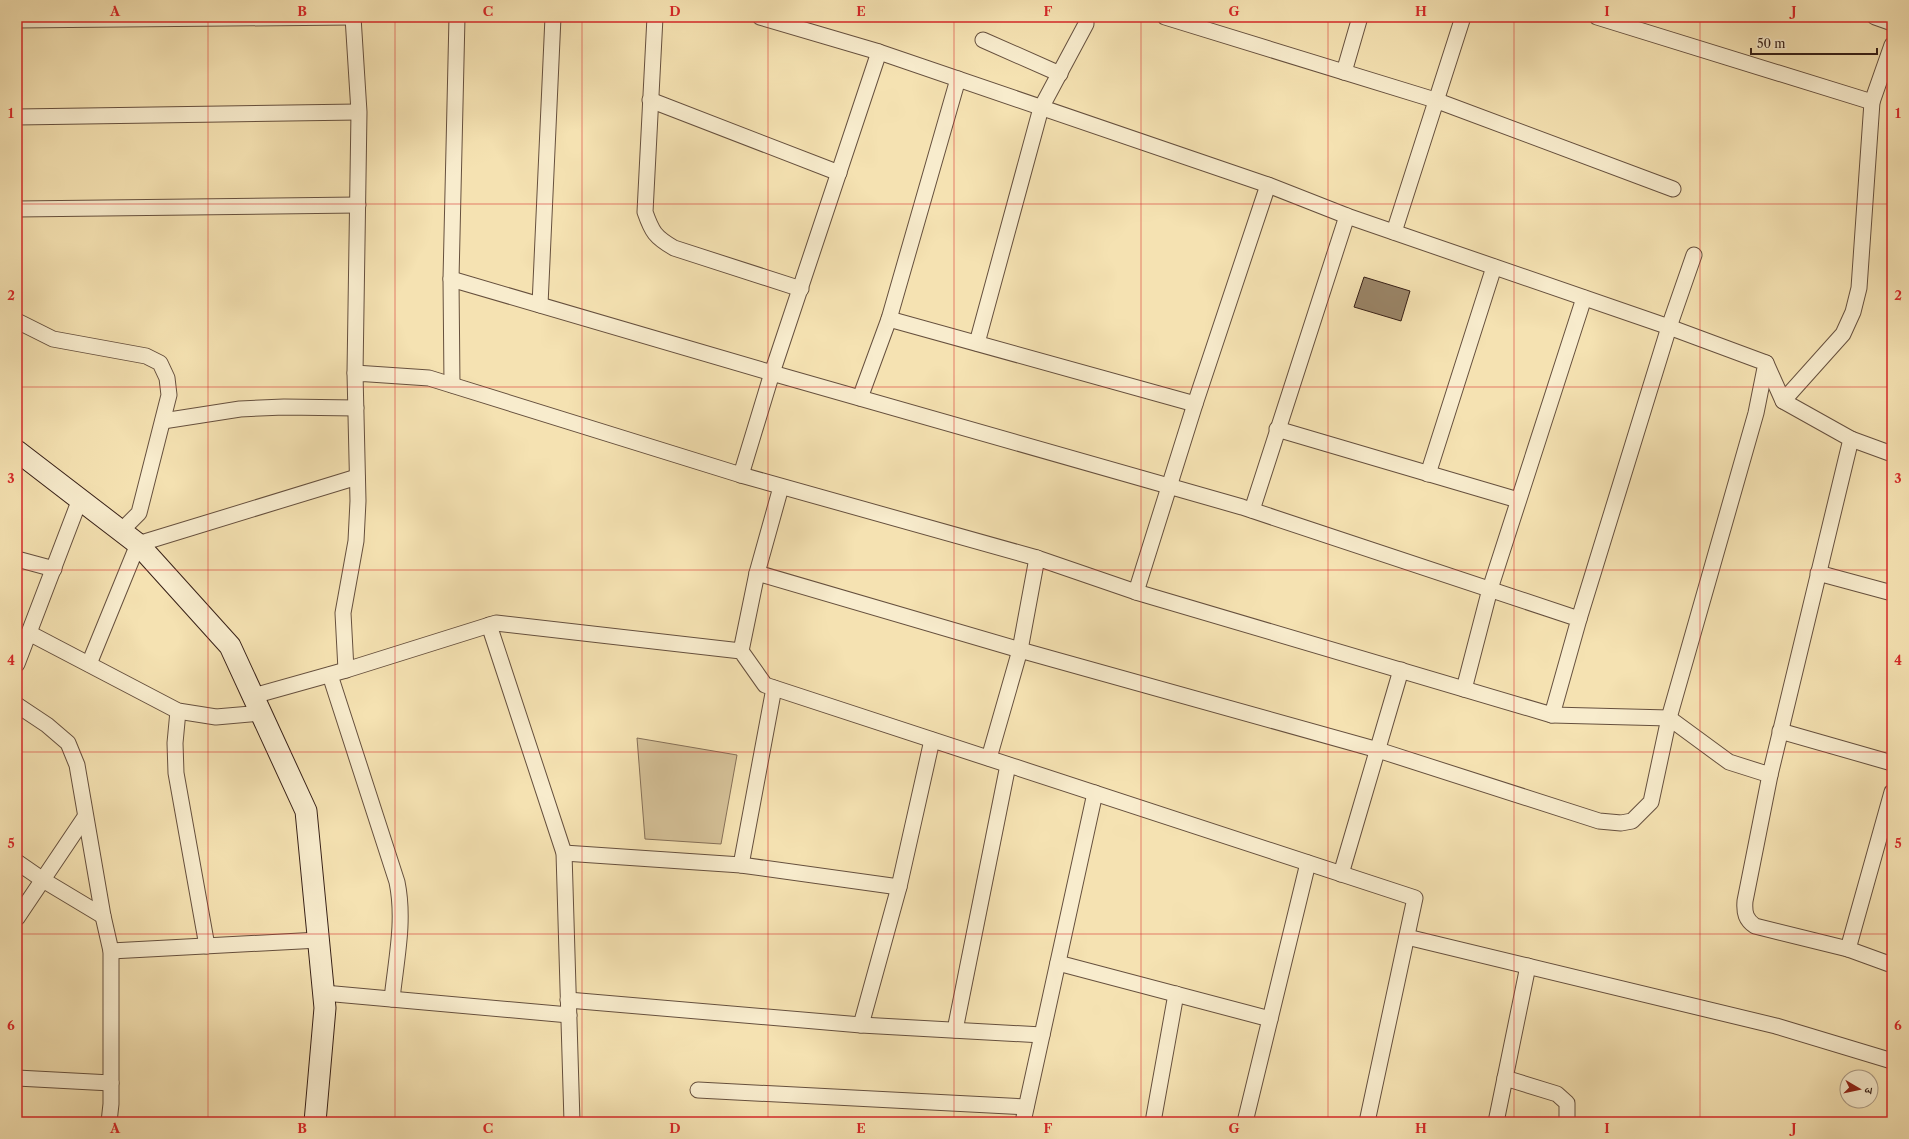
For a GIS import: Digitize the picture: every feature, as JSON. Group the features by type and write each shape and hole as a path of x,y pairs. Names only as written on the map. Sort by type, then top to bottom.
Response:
{"main road":[{"path":"17,451 138,544 230,646 306,811 325,1008 315,1122"}],"street":[{"path":"17,20 353,17 358,112 355,373 357,477 356,541 343,613 346,670"},
{"path":"452,385 451,279 457,17"},
{"path":"540,305 553,17"},
{"path":"655,17 645,212 650,228 658,238 674,248 801,289"},
{"path":"760,17 879,52 1268,185 1347,216 1669,327 1766,363 1783,401 1851,439 1892,454"},
{"path":"977,343 1041,108 1086,24 1086,17"},
{"path":"1165,17 1435,100 1673,189"},
{"path":"1344,72 1360,17"},
{"path":"1394,232 1435,100 1463,17"},
{"path":"1597,17 1626,21 1872,102"},
{"path":"1875,17 1892,23"},
{"path":"983,40 1060,74"},
{"path":"1783,401 1843,334 1853,312 1859,288 1872,102 1892,45"},
{"path":"741,476 772,373 879,52"},
{"path":"860,398 889,319 958,79"},
{"path":"650,100 839,174"},
{"path":"17,117 358,112"},
{"path":"1136,592 1195,404 1268,185"},
{"path":"17,209 358,205"},
{"path":"1252,510 1347,216"},
{"path":"1552,715 1578,619 1669,327 1694,255"},
{"path":"1428,474 1494,266"},
{"path":"451,279 772,373 1252,510 1578,619"},
{"path":"1464,689 1490,589 1584,298"},
{"path":"889,319 1195,404"},
{"path":"17,321 53,339 146,356 160,363 167,378 169,395 139,513 121,531"},
{"path":"757,573 1020,650 1378,750 1600,821 1621,823 1632,821 1651,802 1669,718 1756,413 1766,363"},
{"path":"355,373 429,378 741,476 1037,558 1136,592 1552,715 1669,718 1729,762 1770,775"},
{"path":"163,420 240,409 284,407 356,408"},
{"path":"1277,429 1518,500"},
{"path":"1851,439 1770,775 1745,901 1746,917 1750,923 1756,926 1848,950 1892,965"},
{"path":"89,664 138,544 357,477"},
{"path":"781,487 757,573 741,651 765,685 1415,898 1367,1122"},
{"path":"17,664 80,499"},
{"path":"989,758 1020,650 1037,558"},
{"path":"17,559 54,569"},
{"path":"1818,573 1892,593"},
{"path":"29,633 178,711 216,718 257,705 330,675 496,623 741,651"},
{"path":"489,625 564,853 572,1122"},
{"path":"1341,874 1401,670"},
{"path":"330,675 397,882 401,901 401,920 392,1000"},
{"path":"741,865 774,688"},
{"path":"17,705 47,725 68,743 77,765 103,916 111,951 111,1083 109,1122"},
{"path":"178,711 175,743 176,773 207,946"},
{"path":"1780,731 1892,763"},
{"path":"861,1025 899,888 932,740"},
{"path":"955,1030 1008,765"},
{"path":"1848,950 1892,792"},
{"path":"1023,1122 1095,793"},
{"path":"17,918 85,817"},
{"path":"564,853 741,865 899,888"},
{"path":"17,862 43,880 103,916"},
{"path":"1245,1122 1308,863"},
{"path":"1407,937 1776,1026 1892,1061"},
{"path":"111,951 319,940"},
{"path":"1058,963 1270,1019"},
{"path":"1496,1122 1528,966"},
{"path":"324,993 569,1015"},
{"path":"1153,1122 1176,994"},
{"path":"568,1000 861,1025 1042,1035"},
{"path":"17,1078 111,1083"},
{"path":"1505,1078 1558,1094 1567,1103 1567,1122"},
{"path":"698,1090 1026,1107"}],"shaded area":[{"path":"637,738 737,755 721,844 645,839"}],"building":[{"path":"1364,277 1410,291 1401,321 1354,307"}]}
